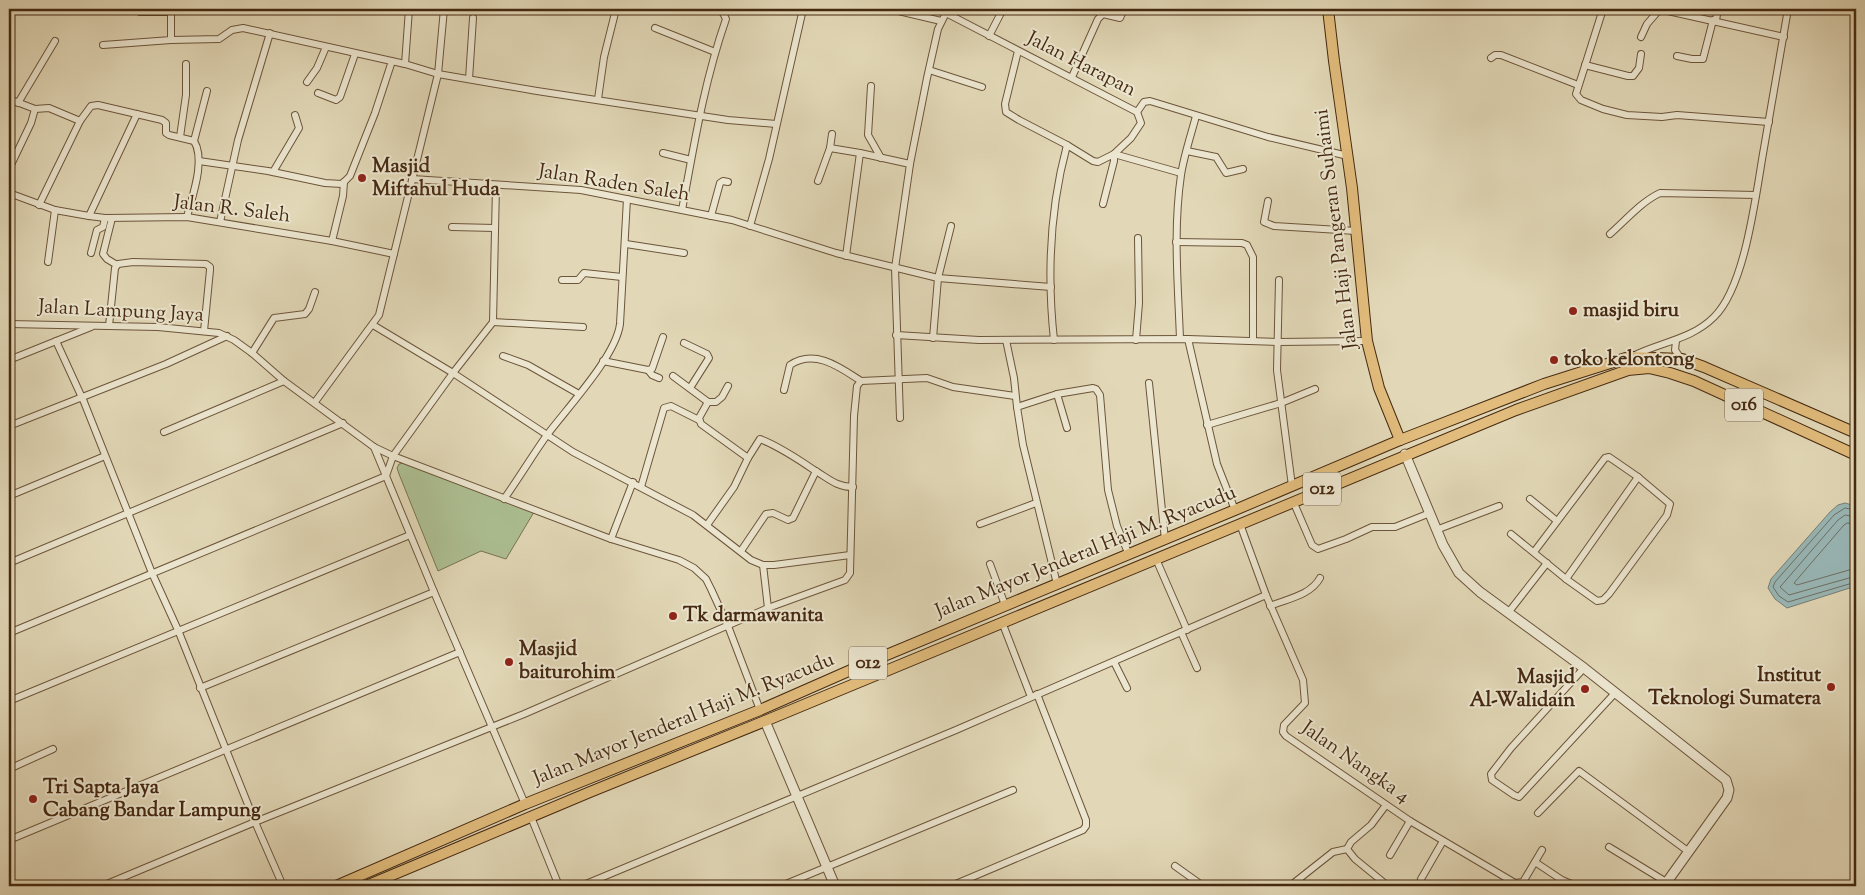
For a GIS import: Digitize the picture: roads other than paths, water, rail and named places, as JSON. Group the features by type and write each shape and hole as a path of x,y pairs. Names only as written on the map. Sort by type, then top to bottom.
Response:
{"main road":[{"name":"Jalan Haji Pangeran Suhaimi","path":"1328,9 1348,156 1367,341 1379,388 1400,440"},
{"name":"Jalan Mayor Jenderal Haji M. Ryacudu","path":"336,886 526,804 760,710 1005,605 1165,540 1400,440 1544,384 1629,357 1682,359 1856,433"},
{"name":"Jalan Mayor Jenderal Haji M. Ryacudu","path":"366,886 1405,454 1549,397 1628,370 1649,368 1670,372 1694,381 1856,455"},
{"path":"1544,384 1549,397"},
{"path":"1108,563 1112,570 1122,568 1129,570"},
{"path":"1080,575 1086,577 1100,571 1103,572 1106,579"},
{"path":"648,754 647,762 653,767"},
{"path":"625,763 632,769 631,776"}],"street":[{"path":"135,9 140,12 171,13 171,40"},
{"path":"405,64 409,9"},
{"path":"315,402 379,316 438,74 444,9"},
{"path":"598,99 604,57 616,9"},
{"path":"682,210 699,116 715,52 726,19 723,13 717,9"},
{"path":"750,226 769,159 803,9"},
{"path":"890,9 941,21"},
{"path":"989,36 1003,9"},
{"path":"1072,77 1098,18 1102,14 1120,18 1124,9"},
{"path":"1603,9 1578,85 1576,94 1581,100 1603,109 1627,115 1662,117 1677,115 1768,122"},
{"path":"1641,36 1647,24 1659,9 1784,37"},
{"path":"1676,56 1703,59 1718,9"},
{"path":"1629,357 1648,348 1676,340 1701,329 1715,317 1729,295 1748,241 1788,9"},
{"path":"900,418 900,378 896,336 894,268 910,164 934,42 941,21 947,11"},
{"name":"Jalan Harapan","path":"947,11 989,36 1137,112 1144,102 1150,101 1268,137 1348,156"},
{"path":"469,79 473,18"},
{"path":"104,45 218,39 237,28 405,64 438,74 699,116 776,124"},
{"path":"655,28 715,52"},
{"path":"220,222 238,140 270,34"},
{"path":"18,103 55,42"},
{"path":"306,82 317,68 326,47"},
{"path":"1018,51 1005,104 1006,112 1093,161 1098,162 1114,154 1131,138 1141,123 1137,112"},
{"path":"318,93 336,100 340,97 355,54"},
{"path":"1585,65 1634,76 1639,68 1642,54"},
{"path":"1491,58 1495,55 1501,55 1578,85"},
{"path":"199,161 272,172 338,185 344,182 350,176 392,62"},
{"path":"180,137 186,95 186,64"},
{"path":"929,70 982,87"},
{"path":"871,86 868,134 881,158"},
{"path":"187,217 199,161 194,141 207,91"},
{"path":"9,99 36,109 48,108 80,121"},
{"path":"39,205 80,121 89,108 94,105 162,120 166,123 166,133 171,136 194,141"},
{"path":"9,169 36,109"},
{"path":"89,216 137,114"},
{"path":"272,172 299,128 295,115"},
{"path":"1196,116 1181,173 1176,242 1184,339 1217,464 1235,510"},
{"path":"818,181 830,148 832,134"},
{"path":"1054,340 1051,287 1052,220 1067,145"},
{"path":"830,148 910,164"},
{"path":"1187,150 1216,157 1226,173 1243,169"},
{"path":"663,153 691,160"},
{"path":"846,256 860,153"},
{"path":"1114,154 1181,173"},
{"path":"1103,204 1114,161 1114,154"},
{"name":"Jalan Raden Saleh","path":"412,179 496,186 535,186 581,190 711,216 846,256 938,278 1051,287"},
{"path":"711,216 720,183 723,181 728,182"},
{"path":"332,241 343,196 344,182"},
{"path":"9,633 386,476 393,456 453,373 493,322 496,186"},
{"path":"1610,234 1642,204 1660,192 1756,195"},
{"name":"Jalan R. Saleh","path":"9,193 55,210 89,216 109,218 187,217 332,241 394,254"},
{"path":"504,499 547,436 612,349 619,331 626,244 627,199"},
{"path":"1268,201 1264,218 1267,224 1356,231"},
{"path":"48,262 55,210"},
{"path":"91,253 97,230 103,227 109,218"},
{"path":"109,218 103,254 116,265"},
{"path":"933,338 938,278 950,226"},
{"path":"452,227 495,228"},
{"path":"1136,340 1138,238"},
{"path":"1176,242 1242,243 1247,245 1253,257 1253,341"},
{"path":"626,244 684,253"},
{"path":"116,265 122,262 209,265 209,292 204,331"},
{"path":"110,326 116,265"},
{"path":"562,280 578,280 584,273 622,277"},
{"path":"1279,280 1277,370 1292,486"},
{"path":"252,353 274,318 305,314 309,309 315,292"},
{"path":"493,322 583,326"},
{"name":"Jalan Lampung Jaya","path":"9,324 158,327 219,333 227,336 252,353 284,381 374,447 393,456 611,539 679,560 694,568 706,579 728,626 760,710"},
{"path":"9,360 96,325"},
{"path":"373,325 453,373 547,436 595,464 676,505 708,525 751,560 763,565 774,565 850,556"},
{"path":"9,426 166,364 227,336"},
{"path":"896,336 1006,340 1367,341"},
{"path":"603,361 648,370 652,369 656,363 663,337"},
{"path":"1006,340 1014,378 1022,445 1057,584"},
{"path":"1676,340 1675,350 1682,359"},
{"path":"56,341 82,398 152,573 178,630 225,749 283,886"},
{"path":"684,343 707,354 710,358 690,388"},
{"path":"503,356 528,365 579,394"},
{"path":"784,390 790,365 806,359 816,359 830,362 851,373 861,381 900,378 930,379 953,387 1015,396"},
{"path":"648,370 652,375 659,378"},
{"path":"673,376 708,402 716,402 722,397 728,386"},
{"path":"164,432 284,381"},
{"path":"102,886 255,822 524,714 768,608 845,580 850,573 854,416 858,386 861,381"},
{"path":"1149,384 1165,540"},
{"path":"1017,407 1057,394 1096,389 1100,395 1108,490 1117,526 1128,555"},
{"path":"1207,425 1280,403 1315,390"},
{"path":"1057,394 1067,428"},
{"path":"699,420 708,402"},
{"path":"641,487 664,408 671,406 699,420 704,426 748,458"},
{"path":"9,563 343,423"},
{"path":"708,525 734,487 748,458 761,439 838,485 853,487"},
{"path":"374,447 491,726 526,804"},
{"path":"1405,454 1436,530 1451,562 1459,573 1480,592 1616,692 1726,780 1729,790 1727,798 1662,884"},
{"path":"9,496 105,456"},
{"path":"1510,534 1592,599 1597,601 1603,600 1667,515 1670,504 1609,456 1605,458 1534,552"},
{"path":"741,551 766,514 773,513 788,520 793,518 816,471"},
{"path":"1566,579 1638,477"},
{"path":"611,539 632,482"},
{"path":"1530,499 1557,521"},
{"path":"1293,501 1312,545 1318,549 1346,540 1372,527 1394,527 1430,513"},
{"path":"980,524 1036,503"},
{"path":"1436,530 1499,506"},
{"name":"Jalan Nangka 4","path":"1240,524 1266,596 1302,680 1305,703 1284,726 1283,732 1410,821 1515,883 1523,882 1542,850"},
{"path":"9,701 410,535"},
{"path":"1156,559 1197,668"},
{"path":"1508,612 1547,562"},
{"path":"990,564 1005,605"},
{"path":"763,565 768,608"},
{"path":"1270,606 1307,592 1320,578"},
{"path":"200,688 434,592"},
{"path":"581,886 1034,696 1266,596"},
{"path":"951,886 1083,830 1086,826 1086,820 1002,622"},
{"path":"9,840 460,652"},
{"path":"1114,662 1127,688"},
{"path":"1584,668 1510,748 1491,774 1492,780 1514,795 1519,796 1616,692"},
{"path":"765,721 835,886"},
{"path":"9,769 53,749"},
{"path":"1538,812 1579,771 1685,849"},
{"path":"781,886 1013,790"},
{"path":"1662,884 1685,849 1729,790"},
{"path":"1290,886 1333,852 1347,849 1351,842 1371,825 1386,805"},
{"path":"531,817 558,886"},
{"path":"1390,855 1410,821"},
{"path":"1421,878 1443,842"},
{"path":"1609,847 1662,884"},
{"path":"1347,849 1355,860 1388,886"},
{"path":"1535,862 1562,880 1576,886"},
{"path":"1175,866 1203,886"}],"water":[{"path":"1845,503 1856,506 1856,586 1787,608 1775,599 1768,588 1771,579 1830,512 1838,505"}],"place":[{"name":"Masjid Miftahul Huda","path":"362,178"},
{"name":"masjid biru","path":"1573,311"},
{"name":"toko kelontong","path":"1554,360"},
{"name":"Tk darmawanita","path":"673,616"},
{"name":"Masjid baiturohim","path":"509,662"},
{"name":"Institut Teknologi Sumatera","path":"1831,687"},
{"name":"Masjid Al-Walidain","path":"1585,689"},
{"name":"Tri Sapta Jaya Cabang Bandar Lampung","path":"33,799"}]}
